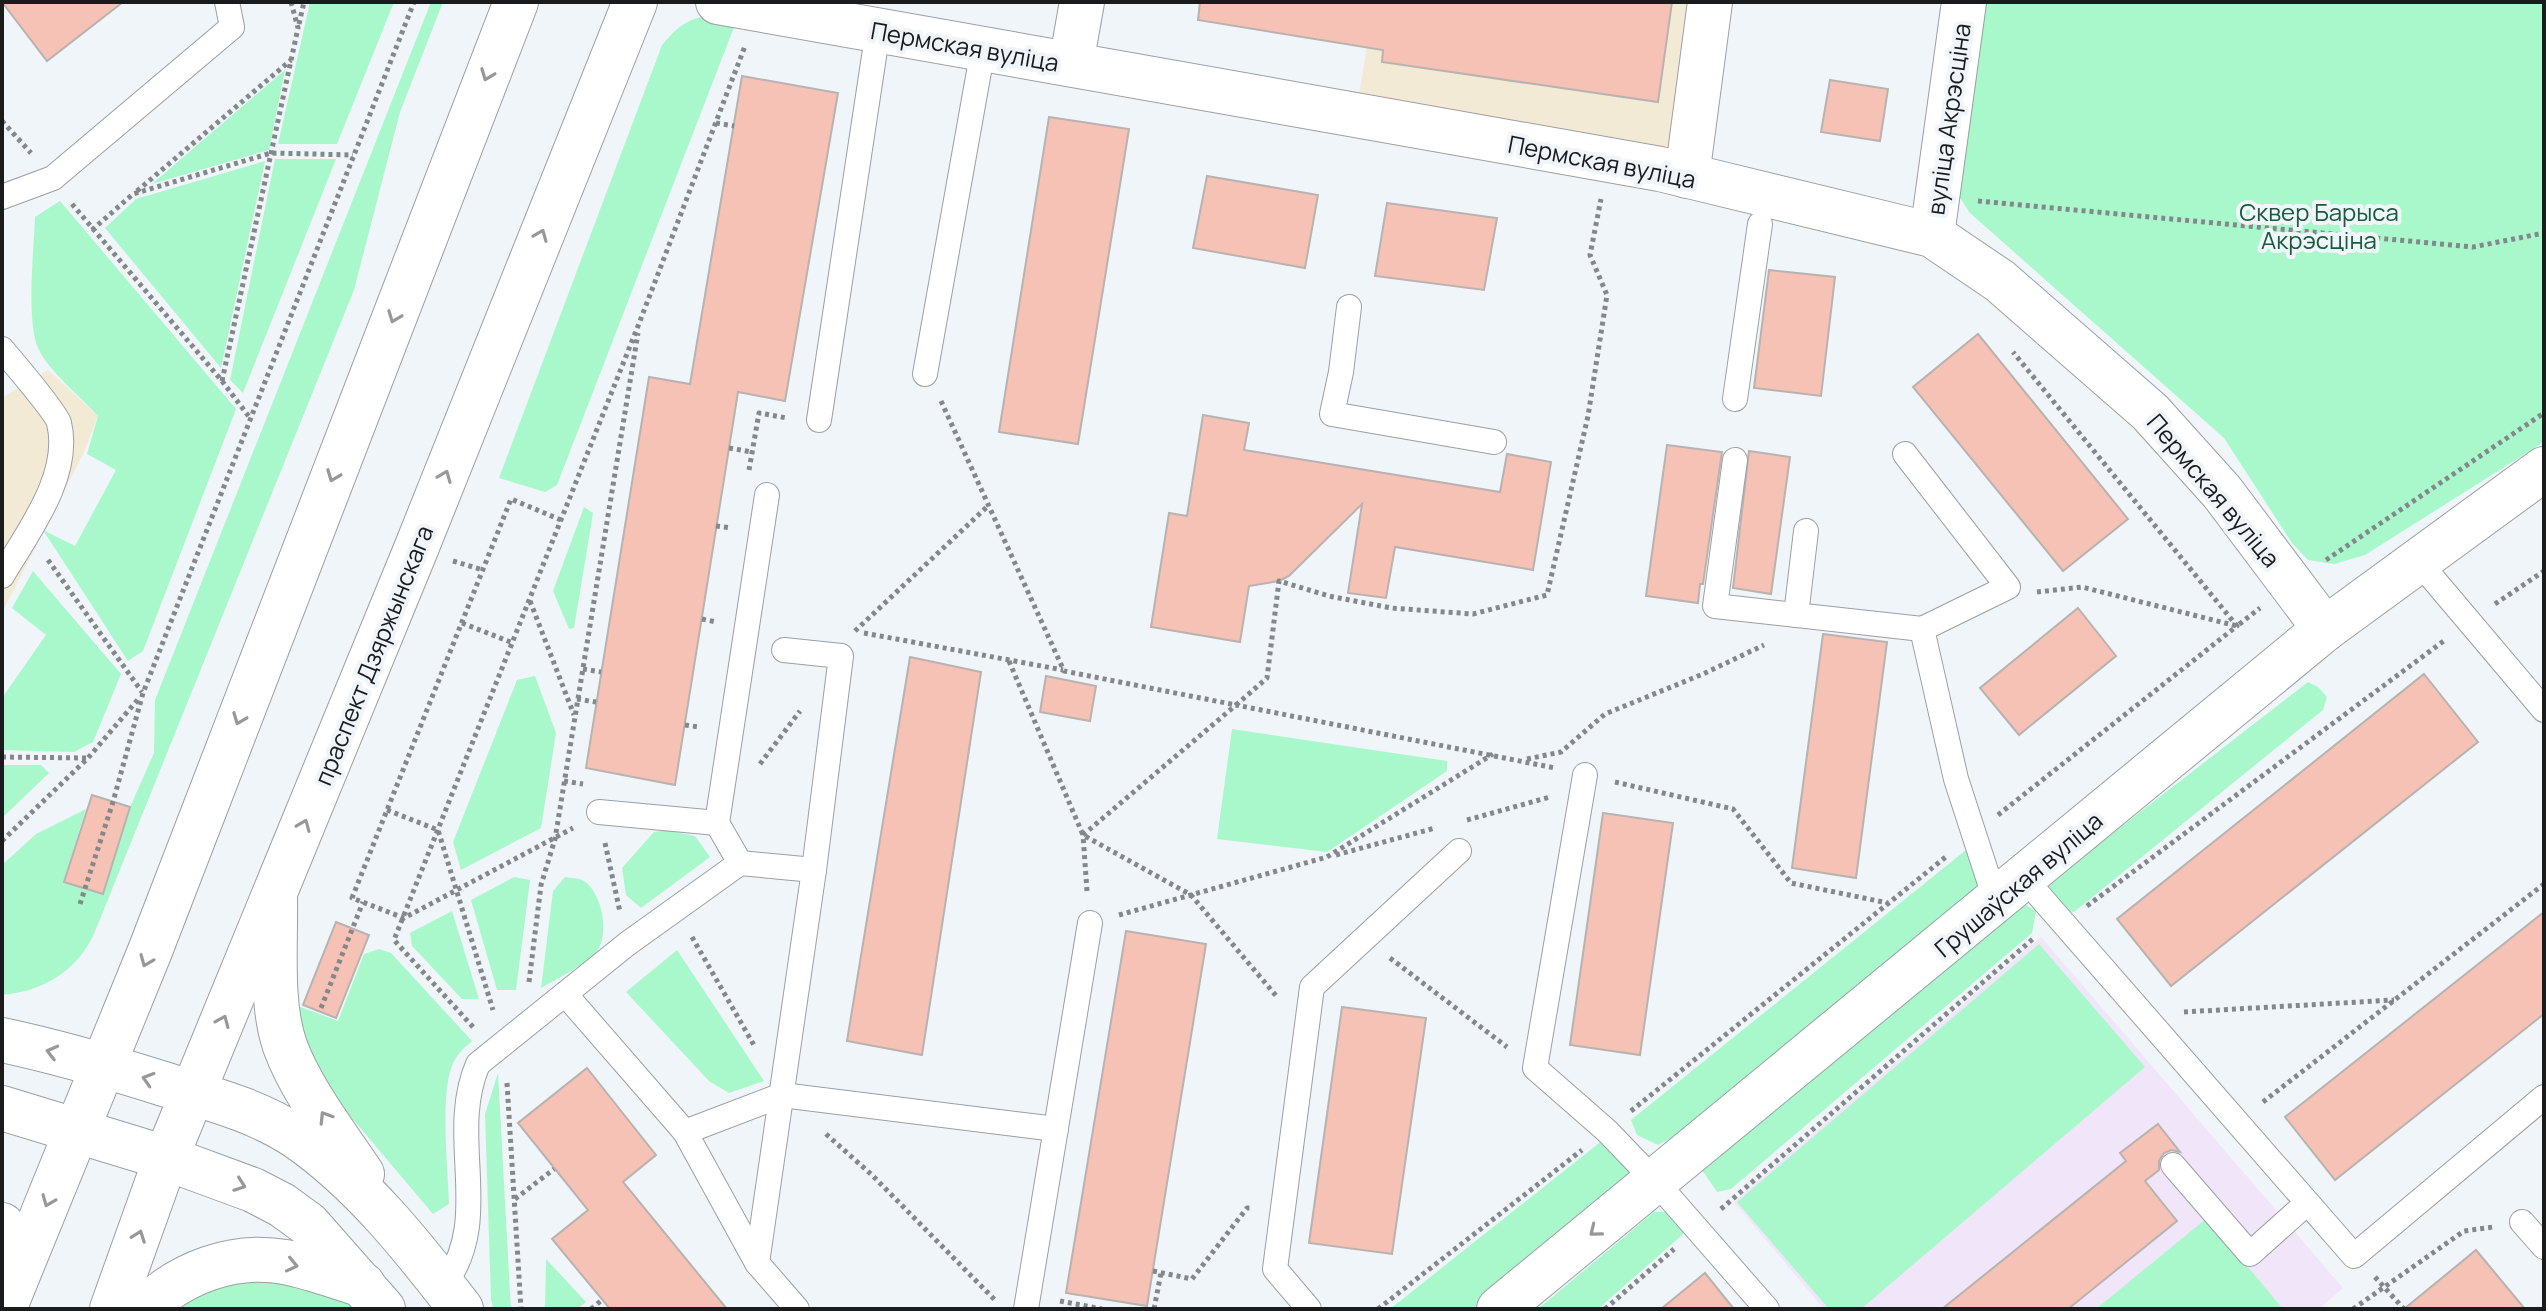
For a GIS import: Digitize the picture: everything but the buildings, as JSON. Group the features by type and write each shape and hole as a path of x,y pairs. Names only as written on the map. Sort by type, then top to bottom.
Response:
{"main road":[{"path":"4,1309 156,936 516,2"},
{"name":"праспект Дзяржынскага","path":"112,1309 166,1158 275,897 635,2"},
{"name":"Пермская вуліца","path":"718,2 1687,176 1935,216 2000,281 2150,412 2222,492 2325,629"},
{"path":"1071,64 1082,2"},
{"path":"1687,176 1710,2"},
{"name":"вуліца Акрэсціна","path":"1935,216 1964,2"},
{"name":"Грушаўская вуліца","path":"1499,1309 2325,629 2544,469"},
{"path":"275,897 277,996 285,1044 295,1069 398,1229 452,1297"},
{"path":"2,1040 102,1065 258,1115 297,1137 329,1163 398,1229"},
{"path":"2,1108 78,1129 253,1190 282,1205 308,1224 373,1297"},
{"path":"2,1225 4,1309"},
{"path":"144,1309 158,1295 213,1266 250,1260 285,1262 373,1297"}],"lane":[{"path":"2,197 53,178 232,27 227,2"},
{"path":"819,420 878,30"},
{"path":"925,374 983,49"},
{"path":"1735,399 1760,224"},
{"path":"1349,307 1332,414 1494,442"},
{"path":"2,349 59,421 60,467 43,509 2,576"},
{"path":"1735,460 1715,606 1922,629 2008,587 1905,454"},
{"path":"740,863 717,823 767,495"},
{"path":"1806,531 1808,616"},
{"path":"2418,561 2544,710"},
{"path":"1922,629 1956,779 1974,834 2010,890 2064,923 2354,1256 2544,1097"},
{"path":"757,1263 814,870 841,656 784,650"},
{"path":"1585,775 1535,1068 1607,1131 1767,1309"},
{"path":"599,812 717,823"},
{"path":"1309,1309 1275,1269 1312,987 1459,851"},
{"path":"452,1297 455,1271 466,1243 469,1218 465,1115 469,1085 478,1064 627,944 740,863 814,870"},
{"path":"1027,1302 1090,923"},
{"path":"565,994 685,1132 757,1263 797,1309"},
{"path":"685,1132 782,1095 1056,1129"},
{"path":"2173,1165 2250,1254 2307,1203"},
{"path":"2522,1222 2544,1247"}],"path":[{"path":"291,2 298,28"},
{"path":"222,381 304,2"},
{"path":"80,904 113,802 143,693 414,2"},
{"path":"498,1046 394,940 640,321 749,36"},
{"path":"92,230 291,60"},
{"path":"2,121 53,178 92,230 250,418"},
{"path":"716,123 734,126"},
{"path":"133,194 271,153 353,155"},
{"path":"1083,835 1267,678 1279,581 1329,596 1391,608 1473,614 1547,595 1588,416 1607,295 1590,255 1603,190"},
{"path":"1935,216 2473,247 2544,233"},
{"path":"523,1028 541,885 555,839 640,321"},
{"path":"2010,348 2237,626"},
{"path":"939,397 1064,671"},
{"path":"1378,1309 1607,1131 2291,583 2544,413"},
{"path":"729,448 752,452"},
{"path":"561,520 511,499 352,898 404,918 555,839 599,812 627,944"},
{"path":"841,656 855,631 989,505"},
{"path":"27,532 143,693"},
{"path":"1605,1309 2030,941 2064,923 2468,622 2544,571"},
{"path":"1989,597 2082,587 2237,626"},
{"path":"529,600 575,716"},
{"path":"855,631 1522,760 1561,752 1605,714 1703,674 1808,616"},
{"path":"462,623 513,643"},
{"path":"1009,661 1083,835 1090,923 1327,857 1493,754"},
{"path":"582,669 601,672"},
{"path":"2,841 88,758 143,693"},
{"path":"577,699 596,702"},
{"path":"755,771 803,707"},
{"path":"685,725 704,728"},
{"path":"2,757 88,758"},
{"path":"1585,775 1733,809 1791,883 1889,903"},
{"path":"387,810 438,830"},
{"path":"438,830 458,891 507,1074 521,1309"},
{"path":"1083,835 1191,895 1306,1032"},
{"path":"2236,1122 2544,884"},
{"path":"319,1013 363,902"},
{"path":"676,908 782,1095 872,1175 1004,1309"},
{"path":"1364,939 1535,1068"},
{"path":"2143,1015 2395,999"},
{"path":"515,1200 554,1169"},
{"path":"1153,1271 1192,1279 1247,1208"},
{"path":"2353,1309 2464,1231 2522,1222"},
{"path":"2354,1256 2404,1309"},
{"path":"1154,1309 1161,1273"},
{"path":"591,1309 602,1300"},
{"path":"1027,1302 1102,1309"}],"shaded area":[{"path":"1374,2 1696,2 1675,152 1358,102"},
{"path":"48,370 98,416 84,452 2,613 2,398"},
{"path":"2041,937 2343,1288 2319,1309 1824,1309 1734,1202"}],"green space":[{"path":"310,2 394,2 337,144 278,144"},
{"path":"431,2 443,2 400,112 354,290 94,934 78,959 57,977 31,989 2,995 2,865 36,834 86,809 63,883 103,893 130,807 154,753 155,700"},
{"name":"Сквер Барыса Акрэсціна","path":"1974,2 2544,2 2544,442 2365,555 2334,564 2308,560 2292,543 2224,438 1970,213 1960,198 1951,171"},
{"path":"710,15 738,17 557,485 545,492 499,478 662,45 683,25"},
{"path":"285,70 269,150 152,184"},
{"path":"275,159 336,159 243,393 230,380"},
{"path":"265,161 221,368 105,228 136,199"},
{"path":"60,201 236,409 143,651 128,661 43,530 75,546 116,470 87,454 98,416 52,369 35,340 32,267 35,217"},
{"path":"584,507 593,513 574,628 569,629 553,591"},
{"path":"33,571 121,674 93,742 74,752 2,750 2,698 46,635 12,608"},
{"path":"535,676 556,733 541,828 461,870 453,842 517,680"},
{"path":"2308,682 2327,697 2323,710 2074,912 2058,908 2046,885"},
{"path":"1232,729 1447,761 1447,771 1327,852 1217,839"},
{"path":"2,765 41,765 49,773 2,818"},
{"path":"666,830 695,836 710,857 641,908 626,895 622,868 654,832"},
{"path":"1966,850 1979,873 1981,895 1675,1136 1658,1145 1637,1135 1631,1120"},
{"path":"514,877 530,880 516,990 497,990 471,900"},
{"path":"565,877 584,881 596,895 602,916 602,938 594,955 541,988 553,891"},
{"path":"2019,901 2036,911 2032,933 1731,1189 1717,1192 1702,1170"},
{"path":"452,911 479,999 462,999 412,946 410,933"},
{"path":"2039,944 2145,1067 1861,1309 1829,1309 1737,1202"},
{"path":"379,949 391,953 472,1041 456,1058 448,1079 446,1153 449,1204 433,1214 313,1072 295,1005 338,1021 364,954"},
{"path":"677,950 764,1081 729,1093 709,1081 626,992"},
{"path":"498,1073 511,1309 493,1309 491,1299 485,1114"},
{"path":"1603,1140 1634,1176 1472,1309 1390,1309"},
{"path":"1654,1212 1670,1212 1689,1229 1598,1309 1538,1309"},
{"path":"2207,1218 2283,1309 2096,1309"},
{"path":"546,1259 586,1302 577,1309 545,1309"},
{"path":"300,1275 359,1309 180,1309 211,1283"}]}
